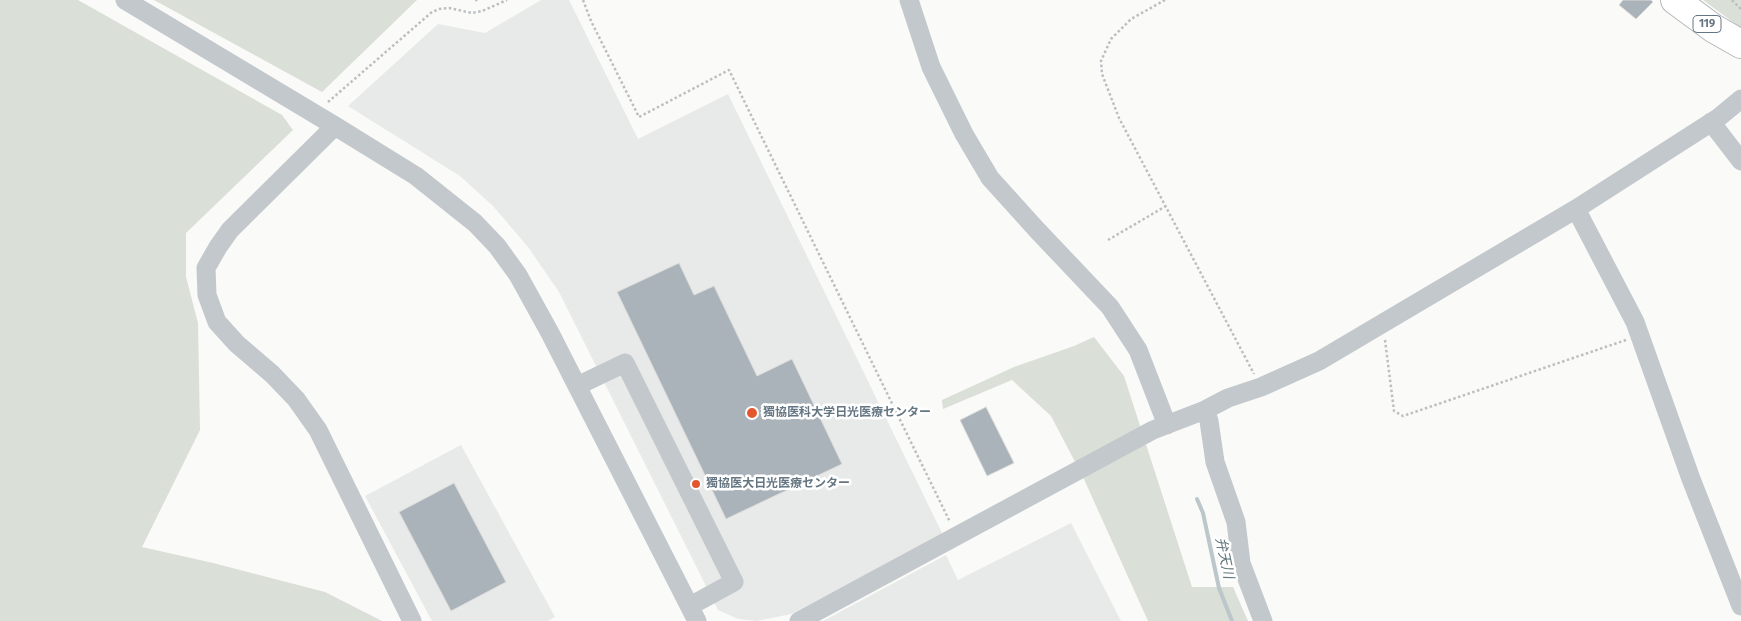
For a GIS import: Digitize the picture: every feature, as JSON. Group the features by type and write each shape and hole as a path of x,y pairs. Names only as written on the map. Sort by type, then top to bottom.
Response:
{"highway":[{"name":"119","path":"1675,0 1706,23 1741,44"}],"street":[{"path":"125,0 416,176 475,222 497,246 518,275 578,386 693,614 734,582 625,363 578,386"},
{"path":"909,0 931,67 964,134 990,178 1110,307 1138,350 1167,425"},
{"path":"799,621 1153,430 1205,410 1228,398 1261,387 1319,361 1576,209 1711,122 1741,99"},
{"path":"1711,122 1741,161"},
{"path":"335,126 230,230 206,268 207,295 217,322 237,344 272,374 296,399 318,430 412,621"},
{"path":"1576,209 1635,322 1691,479 1741,606"},
{"path":"1205,410 1209,421 1215,462 1236,522 1241,563 1263,621"}],"path":[{"path":"328,102 432,12 449,8 472,13 482,12 507,0"},
{"path":"583,0 591,21 639,117 729,70 957,537"},
{"path":"1165,0 1131,19 1111,39 1101,61 1102,74 1120,118 1261,387"},
{"path":"1732,0 1741,8"},
{"path":"1108,240 1166,206"},
{"path":"1382,324 1394,411 1403,416 1639,335"}],"shaded area":[{"path":"0,0 78,0 282,115 293,130 186,233 186,277 198,323 200,430 142,547 325,592 382,621 0,621"},
{"path":"154,0 417,0 322,92"},
{"name":"獨協医科大学日光医療センター","path":"541,0 569,0 638,139 728,94 943,535 791,614 757,621 738,619 718,610 559,292 528,247 493,206 460,176 348,106 438,24 485,33"},
{"path":"1703,0 1741,0 1741,28"},
{"path":"1094,337 1124,376 1192,587 1233,587 1248,621 1148,621 1083,477 1051,416 1012,380 943,409 942,400 1014,367"},
{"path":"461,445 555,617 548,621 432,621 365,496"},
{"path":"1071,523 1121,621 823,621 946,555 958,580"}],"building":[{"path":"1623,0 1651,0 1653,2 1636,19 1619,5"},
{"path":"679,263 694,295 714,286 757,376 792,359 842,464 726,519 617,292"},
{"path":"986,407 1014,463 987,476 960,420"},
{"path":"454,483 506,582 451,611 399,512"}],"waterway":[{"name":"弁天川","path":"1197,499 1203,513 1219,588 1232,621"}],"place":[{"name":"獨協医科大学日光医療センター","path":"752,413"},
{"name":"獨協医大日光医療センター","path":"696,484"}]}
